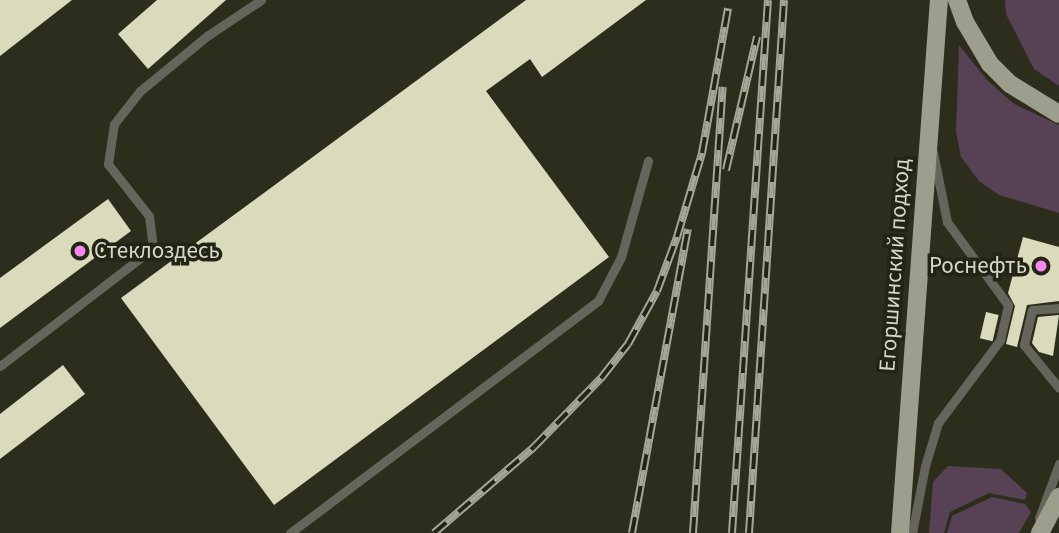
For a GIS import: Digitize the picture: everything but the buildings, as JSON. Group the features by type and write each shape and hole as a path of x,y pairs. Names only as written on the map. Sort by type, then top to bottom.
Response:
{"main road":[{"name":"Егоршинский подход","path":"900,533 939,0"},
{"path":"957,0 965,22 990,64 1010,84 1059,114"},
{"path":"1040,533 1059,497"}],"lane":[{"path":"0,366 153,248 149,216 108,164 114,124 140,91 208,36 261,0"},
{"path":"912,533 925,466 938,423 1000,340 1008,304 947,222 939,170 929,140"},
{"path":"290,533 598,302 621,257 648,161"},
{"path":"1059,308 1032,310 1024,345 1059,385"},
{"path":"1033,533 1059,464"}],"shaded area":[{"path":"1005,0 1059,0 1059,86 1034,69 1006,14"},
{"path":"959,45 987,80 1014,104 1059,125 1059,213 999,195 979,181 961,157 956,132"},
{"path":"948,466 1001,469 1027,493 1025,500 989,493 950,512 944,533 929,533 933,482"},
{"path":"992,497 1025,504 1031,512 1019,533 947,533 952,516"}],"railway":[{"path":"732,533 768,0"},
{"path":"749,533 784,0"},
{"path":"434,533 534,447 602,377 628,344 657,291 677,237 702,153 728,8"},
{"path":"726,170 757,37"},
{"path":"693,533 723,87"},
{"path":"632,533 688,229"}],"place":[{"name":"Стеклоздесь","path":"80,251"},
{"name":"Роснефть","path":"1041,266"}]}
